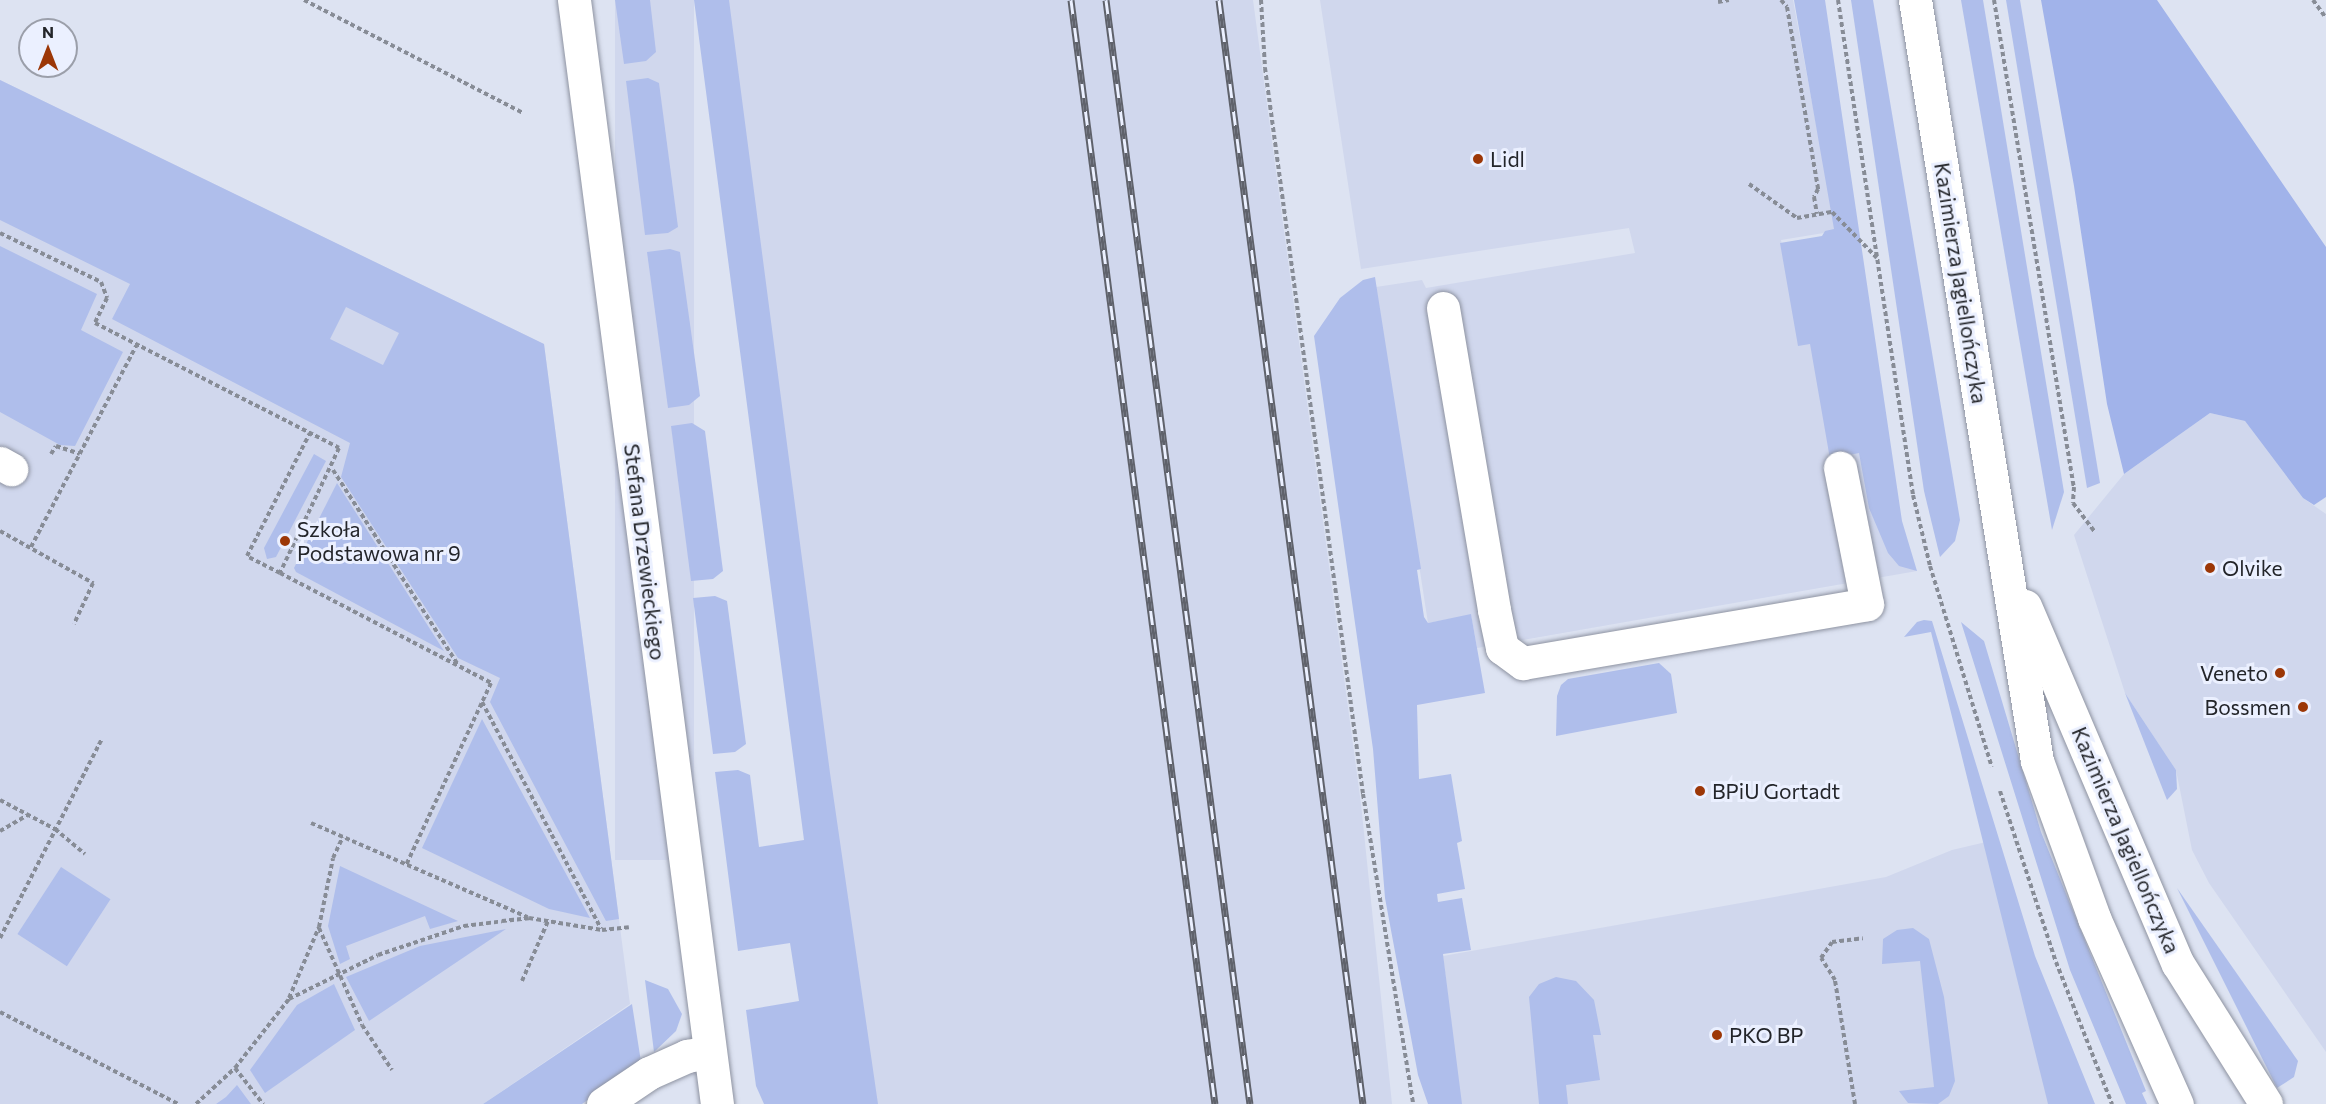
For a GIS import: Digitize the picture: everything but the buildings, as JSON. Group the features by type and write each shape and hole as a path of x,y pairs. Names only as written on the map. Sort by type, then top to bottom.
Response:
{"main road":[{"name":"Stefana Drzewieckiego","path":"574,0 717,1104"},
{"name":"Kazimierza Jagiellończyka","path":"1915,0 2008,566 2037,761 2094,918 2177,1104"},
{"path":"1443,308 1502,648 1523,663 1867,604 1840,468"},
{"name":"Kazimierza Jagiellończyka","path":"2008,566 2178,964 2266,1104"},
{"path":"603,1104 649,1072 687,1056 710,1052"}],"path":[{"path":"304,0 523,113"},
{"path":"1261,0 1265,68 1363,794 1413,1104"},
{"path":"1718,2 1729,0"},
{"path":"1781,0 1787,7 1818,189 1814,197 1817,214"},
{"path":"1838,0 1913,495 1930,566 1995,776"},
{"path":"1994,0 2074,487 2073,503 2095,532"},
{"path":"2313,0 2326,18"},
{"path":"1749,184 1797,218 1832,212 1877,258"},
{"path":"0,233 101,282 107,298 95,324 339,448 333,469 280,573"},
{"path":"31,547 136,346"},
{"path":"310,433 247,556 491,683 406,865"},
{"path":"333,469 459,666"},
{"path":"0,531 93,583 74,624"},
{"path":"482,702 602,930"},
{"path":"0,938 102,739"},
{"path":"1999,788 2056,962 2112,1104"},
{"path":"0,800 55,829 85,854"},
{"path":"0,831 28,815"},
{"path":"311,823 529,918 602,930 629,927"},
{"path":"196,1104 235,1068 289,999 319,927 333,858 343,837"},
{"path":"289,999 378,955 464,926 529,918"},
{"path":"522,981 548,921"},
{"path":"319,927 362,1025 392,1070"},
{"path":"1855,1104 1835,980 1821,958 1832,942 1863,938"},
{"path":"0,1012 178,1104"},
{"path":"235,1068 263,1104"}],"shaded area":[{"path":"615,0 694,0 694,860 615,860"},
{"path":"615,0 650,0 656,52 646,61 624,64"},
{"path":"694,0 729,0 830,773 878,1104 764,1104 756,1086 746,1010 799,1001 790,943 738,951 715,772 738,770 750,775 759,847 804,840"},
{"path":"716,0 1253,0 1361,804 1392,1104 849,1104"},
{"path":"1320,0 1793,0 1836,231 1781,240 1799,343 1810,342 1860,451 1893,559 1917,571 1477,648 1471,615 1428,623 1376,287 1422,280 1426,288 1635,253 1629,228 1361,269"},
{"path":"1794,0 1825,0 1902,521 1917,571 1899,566 1888,553 1869,508 1859,453 1830,459 1810,344 1798,346 1780,243 1822,236 1825,231 1834,229"},
{"path":"1851,0 1873,0 1960,520 1955,541 1940,557 1924,491"},
{"path":"1961,0 1983,0 2064,492 2052,530"},
{"path":"2006,0 2020,0 2072,313 2100,483 2087,488"},
{"path":"2041,0 2157,0 2326,247 2326,497 2314,505 2303,498 2245,421 2210,413 2124,474 2107,404 2074,186"},
{"path":"648,78 659,83 678,227 668,233 645,235 626,81"},
{"name":"Szkoła Podstawowa nr 9","path":"0,80 544,344 630,1004 483,1104 0,1104"},
{"path":"0,80 544,344 619,919 606,921 490,702 500,678 458,658 341,477 350,443 112,319 130,284 0,220","holes":["346,307 399,333 383,365 330,339"]},
{"path":"0,246 97,294 81,330 123,352 75,446 60,445 0,412"},
{"path":"670,249 680,252 700,396 689,405 668,408 647,252"},
{"path":"1375,277 1421,569 1417,570 1424,617 1428,623 1471,614 1485,693 1417,705 1419,779 1451,774 1462,841 1457,843 1465,889 1437,894 1438,902 1462,898 1471,950 1443,954 1462,1104 1428,1104 1418,1075 1385,898 1373,749 1314,336 1340,298 1363,280"},
{"path":"2210,413 2245,421 2303,498 2326,514 2326,1052 2209,883 2192,850 2176,770 2125,693 2074,535 2124,474"},
{"path":"692,423 705,431 723,571 713,579 691,581 671,426"},
{"path":"314,454 326,461 276,557 267,559 264,548"},
{"path":"337,483 444,651 296,572 294,568"},
{"path":"715,596 727,601 746,744 735,752 713,754 693,598"},
{"path":"1932,621 2035,956 2095,1104 2048,1104 1931,632 1904,637 1917,622"},
{"path":"1961,622 1984,641 2041,832 2146,1091 2142,1093 2147,1104 2126,1104 2070,970"},
{"path":"1659,663 1671,674 1677,713 1556,736 1557,696 1561,685 1568,679"},
{"path":"2125,693 2176,770 2177,789 2167,800"},
{"path":"482,719 590,918 549,909 422,848"},
{"path":"1986,842 2052,1104 1461,1104 1443,956 1886,877 1952,850"},
{"path":"340,866 458,921 430,929 425,916 346,946 350,959 340,964 328,926"},
{"path":"61,867 110,899 67,966 17,934"},
{"path":"2177,888 2298,1061 2294,1077 2277,1088"},
{"path":"1913,928 1929,939 1944,997 1955,1081 1949,1096 1938,1104 1908,1103 1899,1091 1934,1087 1920,961 1882,964 1883,939 1897,930"},
{"path":"506,929 369,1021 346,977 420,946"},
{"path":"1556,977 1576,981 1594,1000 1601,1035 1593,1035 1600,1080 1566,1085 1568,1104 1539,1104 1529,997 1539,984"},
{"path":"645,980 668,989 682,1014 676,1031 654,1052"},
{"path":"334,984 355,1030 265,1093 250,1070 297,1005"},
{"path":"632,1004 641,1062 582,1104 483,1104"},
{"path":"237,1085 251,1104 216,1104 226,1097"}],"railway":[{"path":"1071,0 1215,1104"},
{"path":"1106,0 1250,1104"},
{"path":"1219,0 1363,1104"}],"place":[{"name":"Lidl","path":"1478,159"},
{"name":"Szkoła Podstawowa nr 9","path":"285,541"},
{"name":"Olvike","path":"2210,568"},
{"name":"Veneto","path":"2280,673"},
{"name":"Bossmen","path":"2303,707"},
{"name":"BPiU Gortadt","path":"1700,791"},
{"name":"PKO BP","path":"1717,1035"}]}
